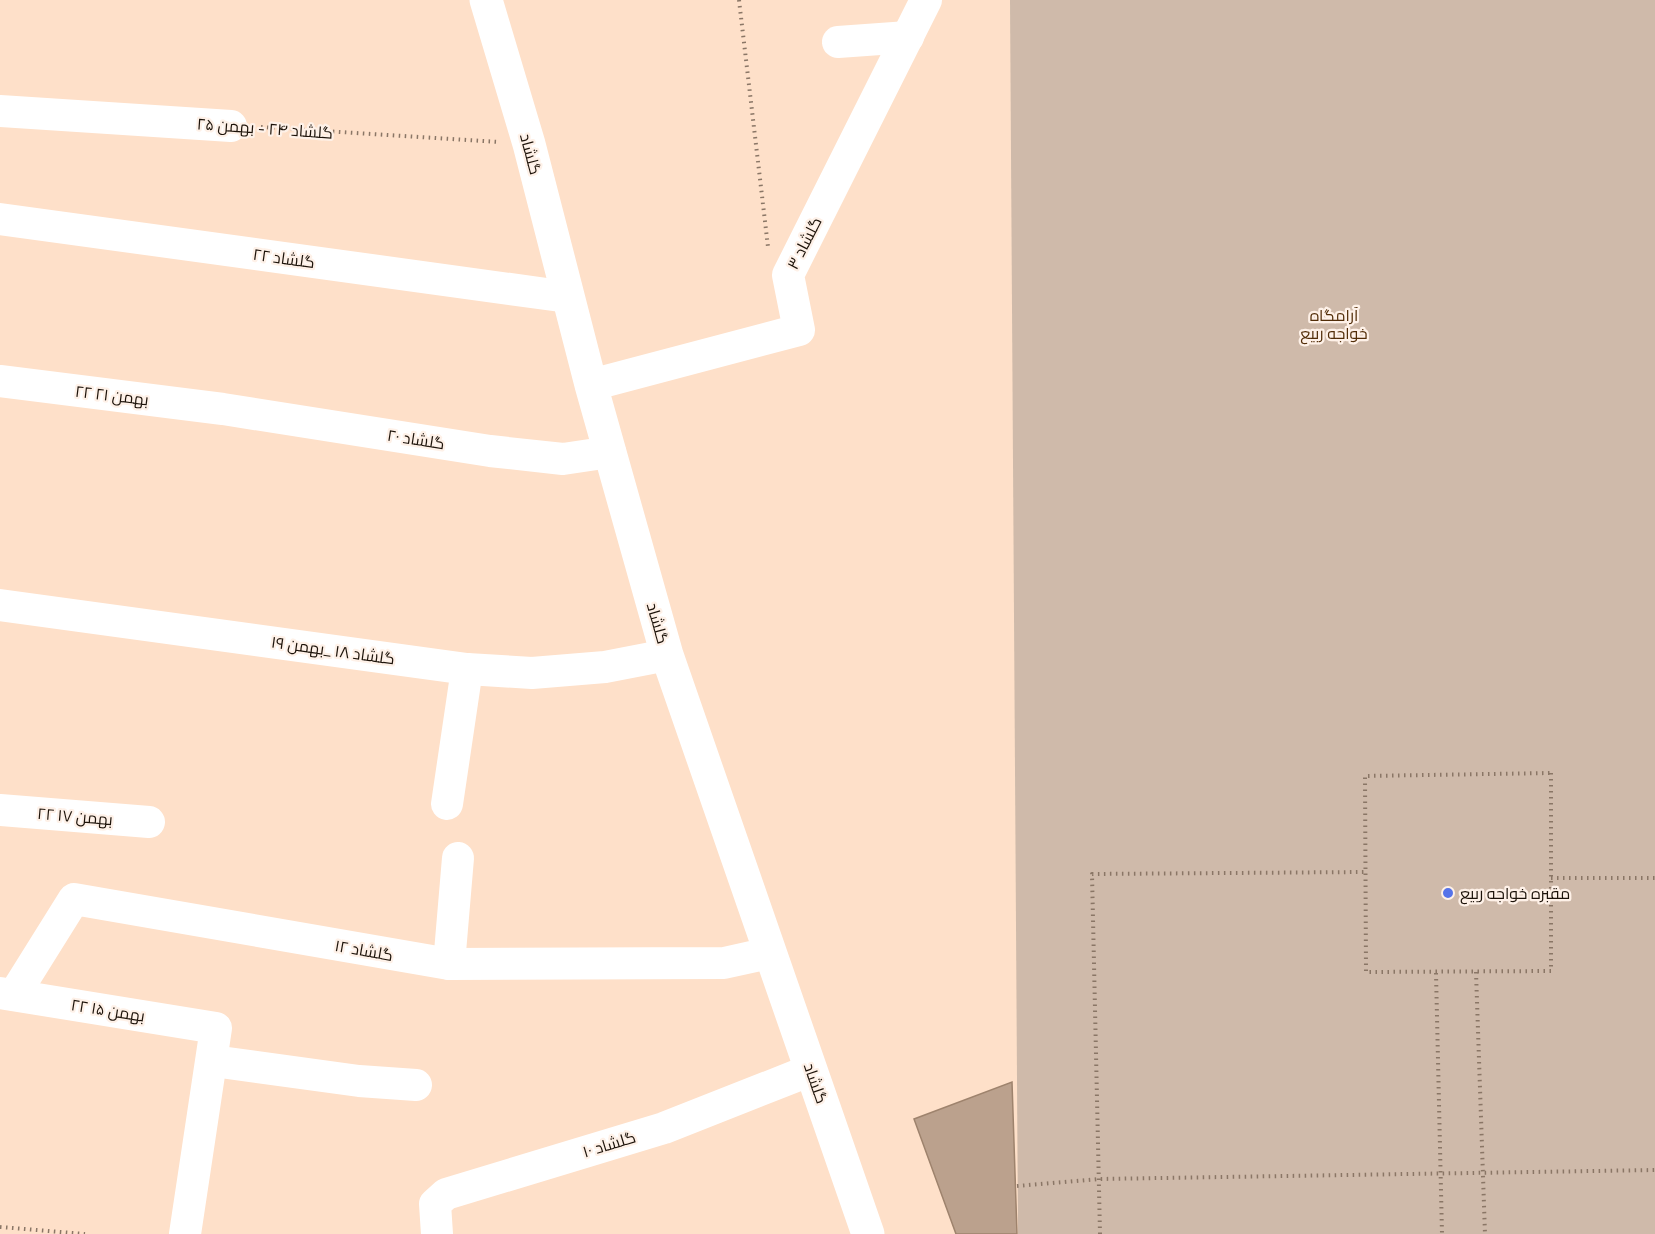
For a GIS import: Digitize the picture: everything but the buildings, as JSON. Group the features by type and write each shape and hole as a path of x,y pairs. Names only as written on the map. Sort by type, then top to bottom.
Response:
{"street":[{"name":"گلشاد","path":"486,0 529,144 591,385 667,655 868,1234"},
{"name":"گلشاد ۳","path":"591,385 799,330 788,275 926,0"},
{"path":"838,42 908,37"},
{"name":"گلشاد ۲۴ - بهمن ۲۵","path":"0,111 231,126"},
{"name":"گلشاد ۲۲","path":"0,219 568,297"},
{"name":"۲۲ بهمن ۲۱","path":"0,381 223,409"},
{"name":"گلشاد ۲۰","path":"223,409 553,458 563,459 610,452"},
{"name":"گلشاد ۱۸ _بهمن ۱۹","path":"0,605 468,669 532,673 605,667 667,655"},
{"path":"447,804 468,669"},
{"name":"۲۲ بهمن ۱۷","path":"0,810 149,822"},
{"path":"449,964 458,858"},
{"name":"گلشاد ۱۲","path":"7,994 74,899 449,964 724,963 769,953"},
{"name":"۲۲ بهمن ۱۵","path":"7,994 216,1028 213,1061"},
{"path":"185,1234 213,1061 360,1081 416,1085"},
{"name":"گلشاد ۱۰","path":"437,1234 435,1203 446,1194 664,1128 811,1070"}],"path":[{"path":"739,0 768,251 774,262 788,275"},
{"name":"گلشاد ۲۴ - بهمن ۲۵","path":"231,126 529,144"},
{"path":"1551,773 1551,878 1551,971 1366,972 1365,776 1551,773"},
{"path":"1101,1234 1092,874 1365,872"},
{"path":"1551,878 1655,878"},
{"path":"1476,972 1485,1173 1485,1234"},
{"path":"1436,973 1442,1234"},
{"path":"1017,1186 1100,1179 1655,1170"},
{"path":"0,1227 86,1234"}],"green space":[{"name":"آرامگاه خواجه ربیع","path":"1010,0 1655,0 1655,1234 1018,1234"}],"place":[{"name":"مقبره خواجه ربیع","path":"1448,893"}]}
